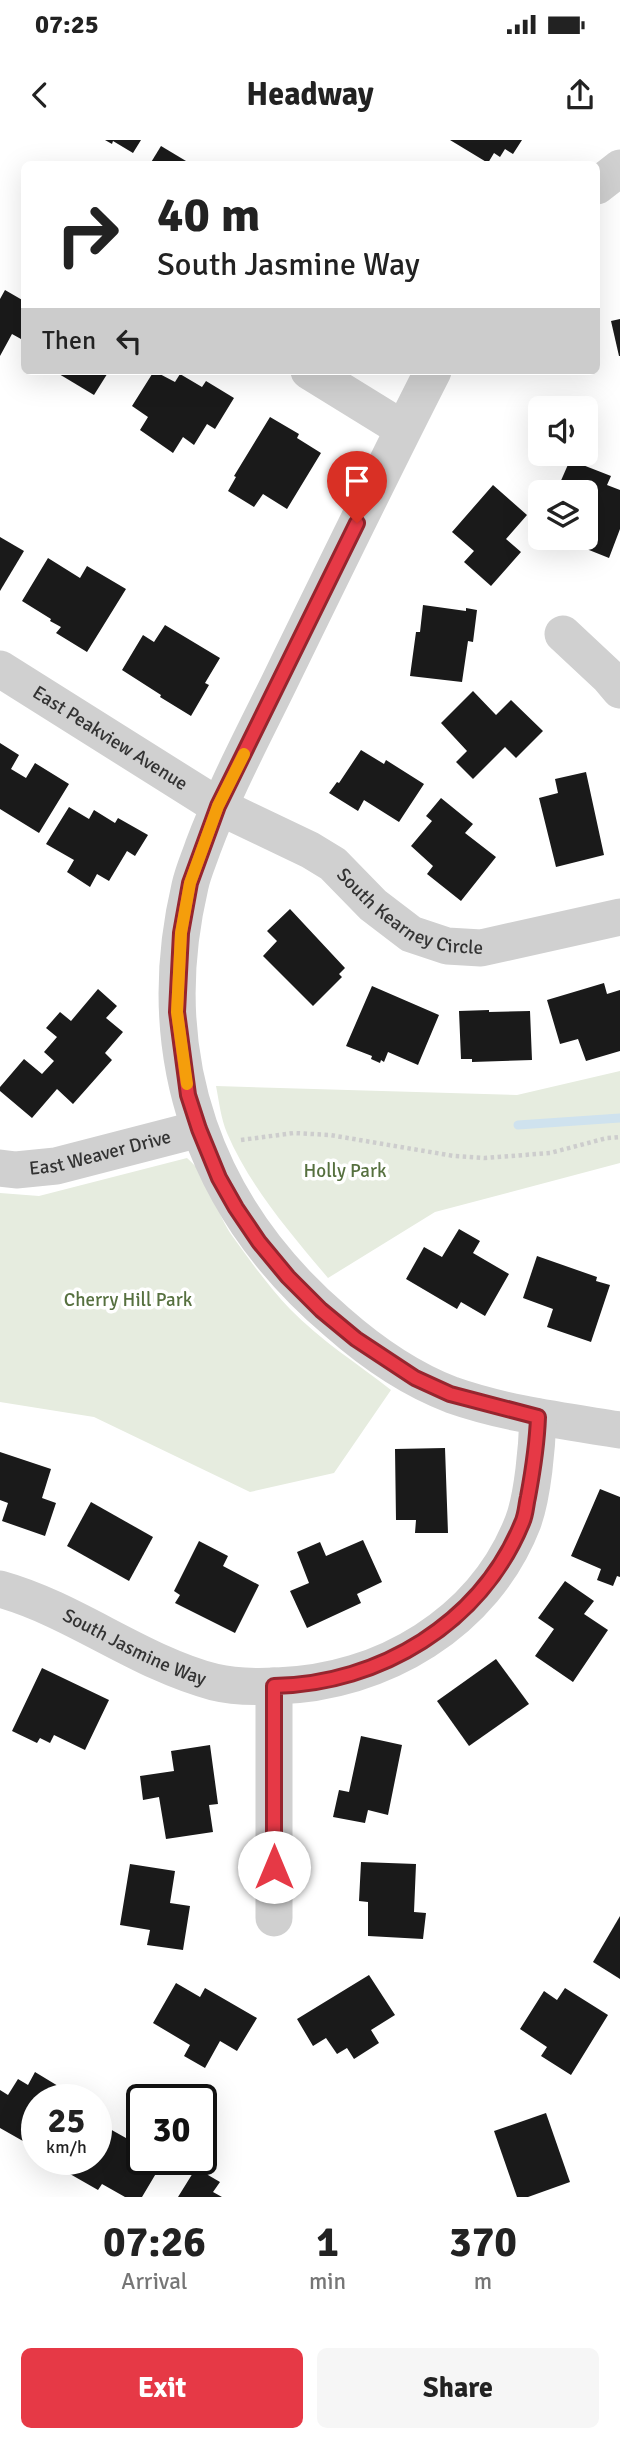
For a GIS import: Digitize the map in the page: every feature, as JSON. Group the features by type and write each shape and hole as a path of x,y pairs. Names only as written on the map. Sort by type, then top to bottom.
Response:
{"street":[{"path":"600,184 620,168"},
{"path":"315,375 403,429"},
{"path":"431,375 218,806 190,883 181,933 177,1012 188,1095 219,1178 259,1242 288,1277 321,1310 356,1339 415,1378 450,1394 538,1417 620,1430"},
{"path":"563,634 620,690"},
{"name":"East Peakview Avenue","path":"0,669 218,806"},
{"name":"South Kearney Circle","path":"218,806 310,849 333,864 398,926 411,934 447,946 481,948 620,917"},
{"name":"East Weaver Drive","path":"0,1168 16,1170 56,1166 199,1129"},
{"name":"South Jasmine Way","path":"0,1589 23,1595 82,1622 178,1671 216,1682 258,1687 306,1685 355,1675 398,1657 432,1636 461,1612 486,1584 524,1520 537,1451 538,1417"},
{"path":"274,1686 274,1918"}],"path":[{"path":"199,1129 228,1143 293,1133 330,1135 454,1156 485,1158 550,1153 620,1137"}],"green space":[{"name":"Holly Park","path":"620,1071 620,1163 435,1212 328,1278 272,1209 247,1172 225,1128 216,1086 517,1095"},
{"name":"Cherry Hill Park","path":"187,1158 202,1175 233,1237 282,1301 314,1331 391,1390 334,1473 250,1492 94,1417 0,1402 0,1193 39,1196"}],"building":[{"path":"105,140 141,140 133,153 113,141 112,144"},
{"path":"450,140 522,140 513,154 505,149 500,157 494,153 489,161 485,161"},
{"path":"161,146 186,161 152,161"},
{"path":"5,290 21,299 21,339 12,334 0,356 0,299"},
{"path":"620,319 620,356 619,356 611,321"},
{"path":"61,375 106,375 94,395"},
{"path":"151,375 162,375 175,382 182,375 202,387 206,381 234,398 215,429 207,424 194,445 183,437 173,453 140,430 148,417 132,406"},
{"path":"270,417 299,434 297,438 321,453 287,509 263,494 254,507 228,491 236,477 234,476"},
{"path":"567,466 585,466 611,476 607,485 620,490 620,529 609,558 589,550 598,550 598,480 561,480"},
{"path":"493,485 527,515 506,539 521,552 491,586 464,562 474,551 452,532"},
{"path":"0,537 24,551 0,591"},
{"path":"48,558 80,578 87,566 126,589 87,652 56,633 61,627 22,601"},
{"path":"423,605 477,610 473,642 468,641 462,682 410,676"},
{"path":"165,625 220,658 205,683 209,685 191,716 122,670 143,635 154,642"},
{"path":"473,691 496,715 511,700 543,731 516,758 505,747 473,779 456,762 467,751 441,723"},
{"path":"0,743 19,755 11,769 26,778 35,763 69,784 39,833 0,809"},
{"path":"361,750 384,764 386,760 424,784 399,822 364,800 358,811 329,793"},
{"path":"586,772 604,855 556,867 539,798 558,793 555,779"},
{"path":"441,798 473,824 465,833 496,857 461,901 427,874 433,866 411,846 432,821 426,816"},
{"path":"69,807 89,819 94,810 115,823 118,818 148,835 135,856 127,851 109,881 97,874 90,887 67,872 74,860 46,844"},
{"path":"290,909 345,968 339,974 342,977 313,1006 263,956 277,941 267,931"},
{"path":"604,983 607,994 620,990 620,1051 586,1061 578,1039 560,1044 547,1000"},
{"path":"372,986 439,1015 418,1065 388,1052 384,1062 381,1060 380,1063 371,1059 372,1056 346,1046"},
{"path":"98,989 117,1006 106,1018 123,1032 105,1053 112,1060 73,1104 57,1089 32,1118 0,1091 0,1087 24,1059 42,1074 54,1061 44,1052 57,1037 46,1028 60,1012 71,1021"},
{"path":"459,1011 530,1011 532,1060 472,1062 472,1059 461,1059"},
{"path":"459,1229 480,1241 473,1253 509,1274 485,1316 461,1302 457,1309 406,1279 424,1247 442,1257"},
{"path":"537,1256 597,1277 596,1281 610,1285 591,1342 547,1327 553,1309 523,1298"},
{"path":"445,1448 448,1533 415,1533 416,1520 396,1520 395,1449"},
{"path":"0,1452 51,1469 42,1498 56,1503 45,1536 2,1521 8,1503 0,1500"},
{"path":"600,1489 620,1497 620,1577 617,1576 613,1586 597,1580 601,1569 571,1556"},
{"path":"91,1502 153,1537 129,1581 67,1546"},
{"path":"363,1540 382,1582 357,1594 361,1603 307,1628 290,1591 309,1583 297,1552 320,1542 326,1556"},
{"path":"199,1541 228,1556 223,1566 259,1585 235,1633 175,1603 180,1595 174,1591"},
{"path":"565,1581 594,1601 584,1614 608,1630 573,1682 535,1656 554,1629 538,1618"},
{"path":"496,1659 529,1704 469,1746 437,1701"},
{"path":"42,1668 109,1700 85,1750 54,1735 50,1743 40,1738 37,1743 12,1731"},
{"path":"361,1736 402,1745 388,1815 368,1810 365,1823 333,1817 339,1790 349,1792"},
{"path":"210,1745 218,1804 209,1805 213,1832 166,1839 159,1797 143,1800 140,1776 174,1771 171,1751"},
{"path":"361,1862 416,1864 414,1912 426,1913 423,1939 368,1936 368,1902 359,1901"},
{"path":"130,1864 175,1871 170,1903 190,1906 183,1950 147,1945 150,1930 120,1925"},
{"path":"620,1916 620,1979 593,1962"},
{"path":"369,1975 395,2015 371,2030 379,2043 354,2059 347,2048 337,2054 326,2038 313,2046 297,2019"},
{"path":"176,1983 200,1997 205,1988 257,2018 237,2051 220,2041 205,2068 184,2056 190,2045 153,2023"},
{"path":"565,1988 608,2015 571,2075 541,2056 547,2047 520,2029 544,1991 557,2000"},
{"path":"35,2072 55,2084 29,2084"},
{"path":"18,2079 26,2084 21,2084 21,2140 0,2128 0,2090 8,2095"},
{"path":"546,2113 570,2182 528,2197 517,2197 494,2131"},
{"path":"112,2130 126,2138 126,2175 155,2175 142,2197 125,2197 102,2184 98,2190 72,2175 112,2175"},
{"path":"192,2175 208,2175 220,2182 213,2192 222,2197 178,2197"}],"waterway":[{"path":"518,1125 620,1118"}],"slow traffic":[{"path":"187,1084 177,1012 181,933 190,883 218,806 244,754"}],"route":[{"path":"274,1867 274,1686 306,1685 355,1675 398,1657 432,1636 461,1612 486,1584 524,1520 537,1451 538,1417 450,1394 415,1378 356,1339 321,1310 288,1277 259,1242 219,1178 188,1095 177,1012 181,933 190,883 218,806 357,523"}]}
